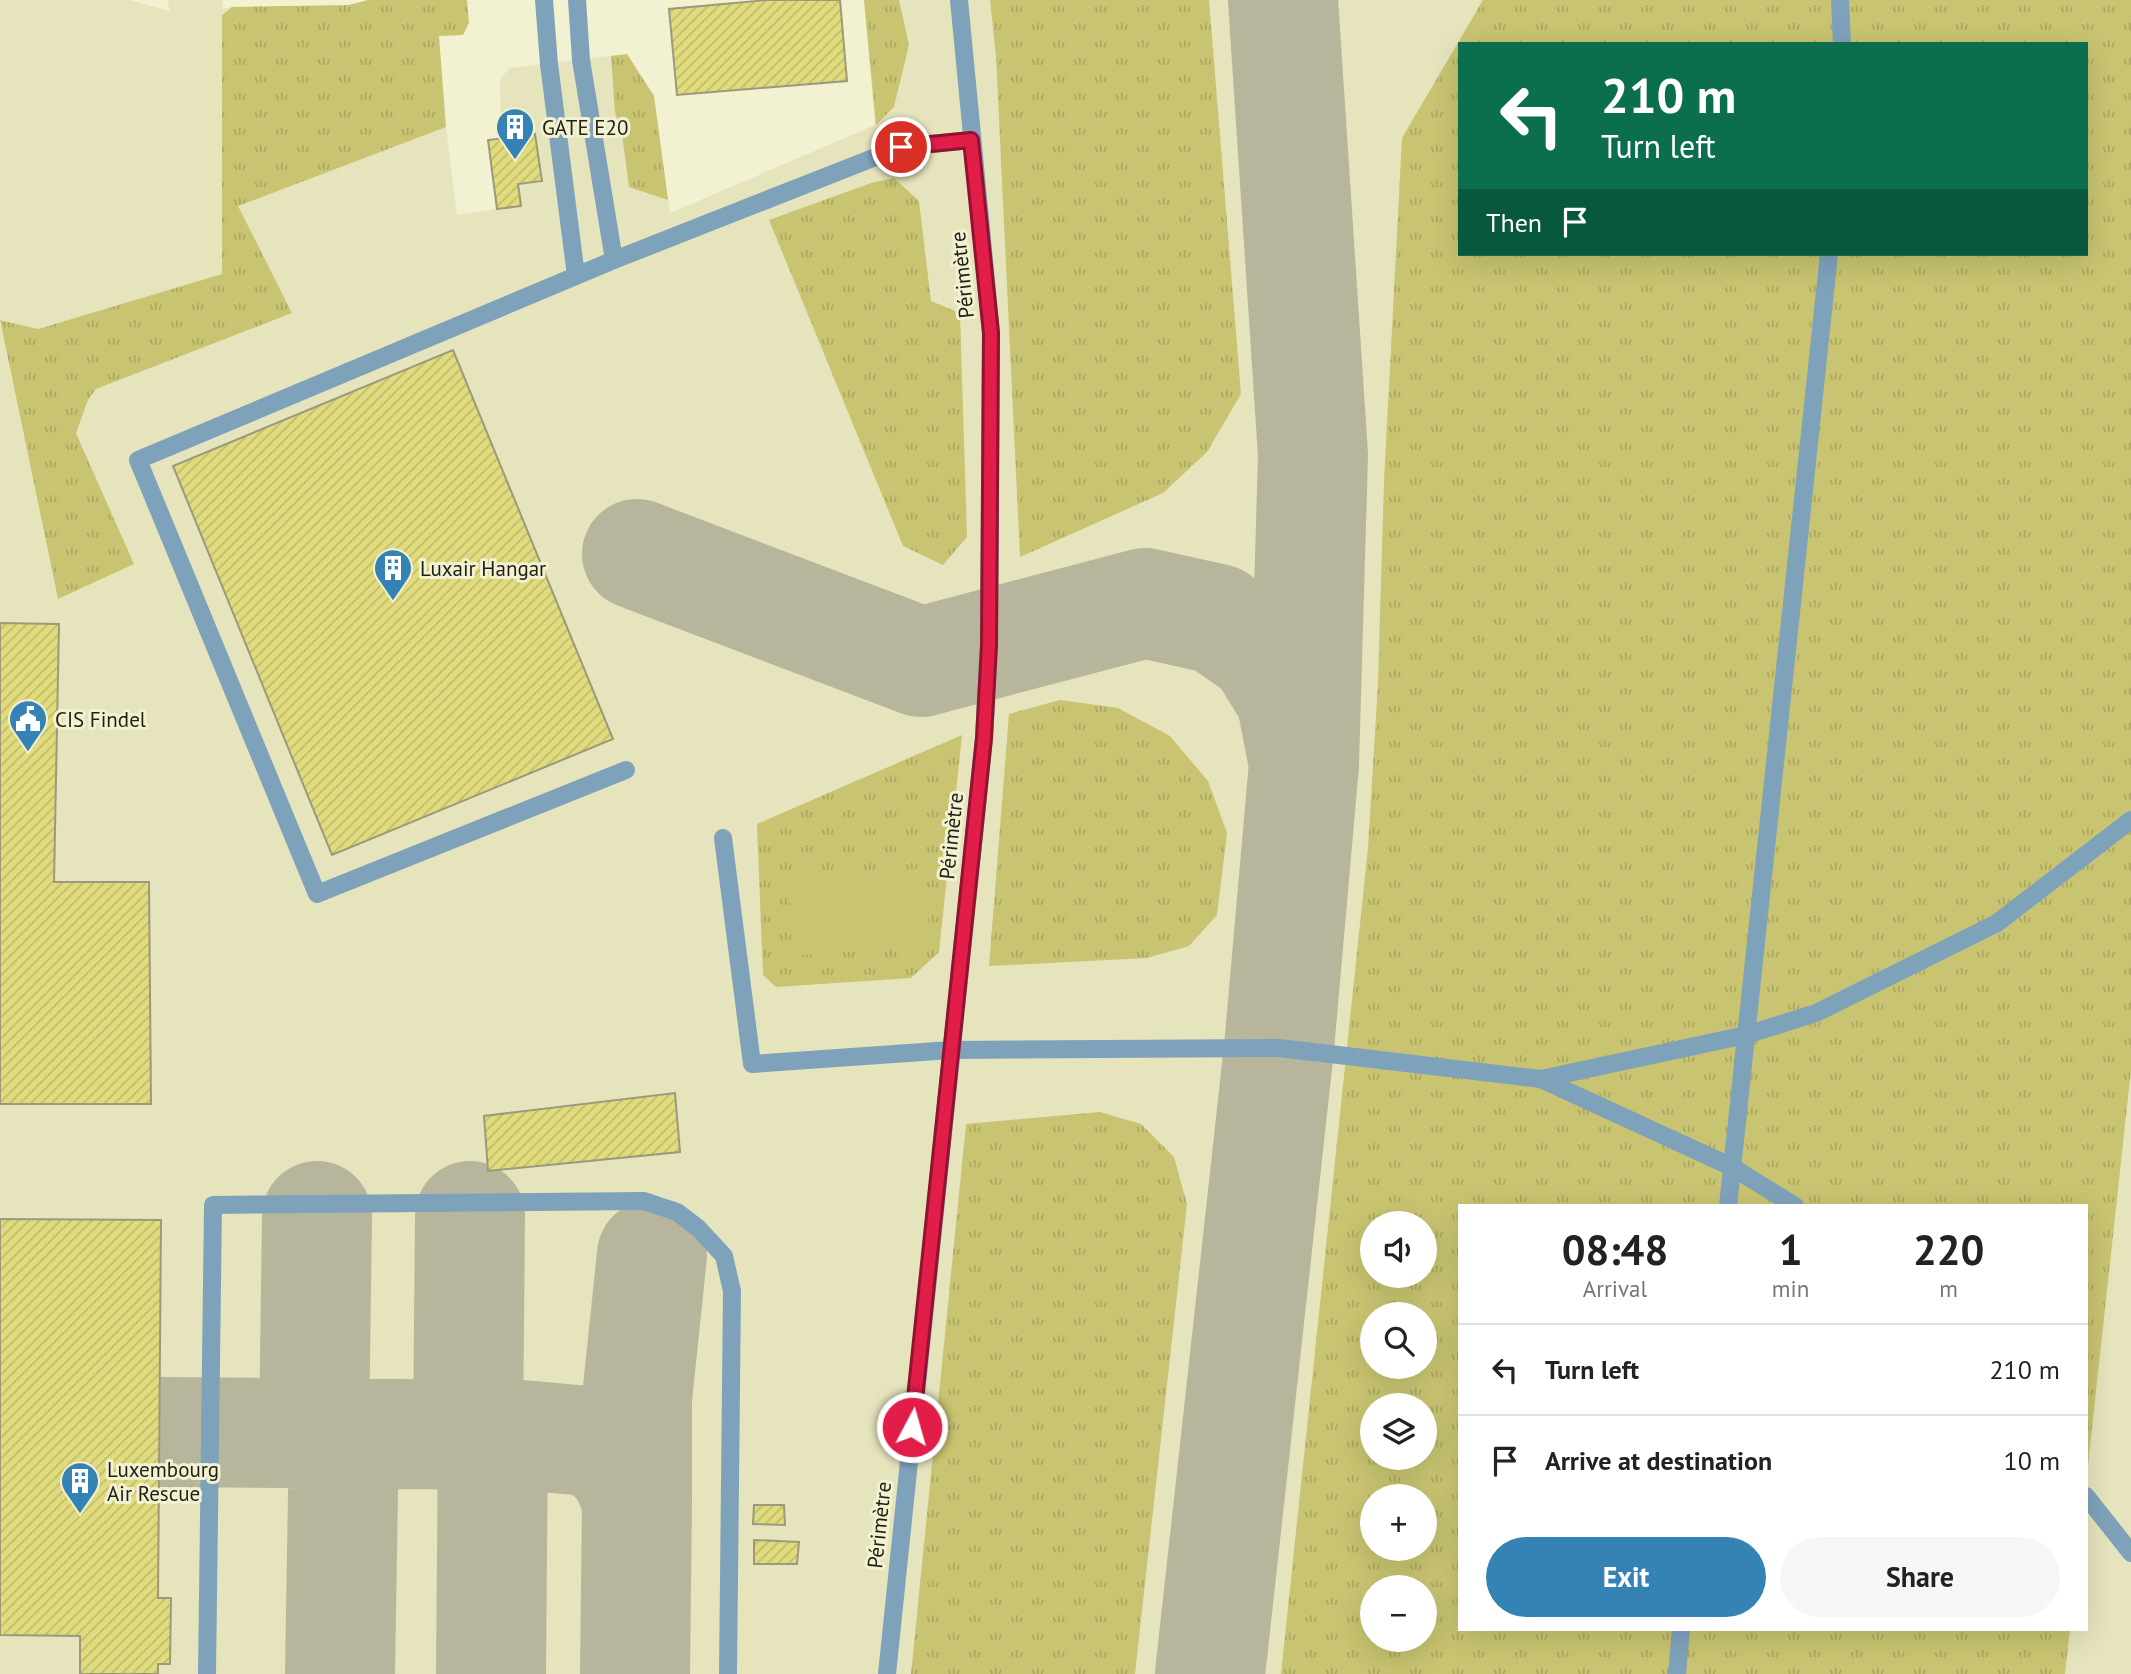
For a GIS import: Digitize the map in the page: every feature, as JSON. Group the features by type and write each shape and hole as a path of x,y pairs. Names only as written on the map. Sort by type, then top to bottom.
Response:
{"lane":[{"path":"544,0 576,276"},
{"path":"577,0 581,60 614,260"},
{"name":"Périmètre","path":"887,1674 984,738 989,645 991,333 959,0"},
{"path":"1840,0 1842,42"},
{"path":"626,770 317,894 138,460 614,260 901,147 971,140"},
{"path":"1728,1204 1829,256"},
{"path":"1541,1079 1746,1035 1816,1013 1997,923 2131,820"},
{"path":"723,838 752,1064 951,1050 1279,1048 1541,1079 1732,1167 1792,1204"},
{"path":"206,1674 213,1205 643,1201 677,1212 698,1228 724,1256 732,1291 728,1674"},
{"path":"2088,1499 2131,1553"},
{"path":"1676,1674 1681,1631"}],"shaded area":[{"path":"0,0 129,0 170,11 167,0 222,0 223,9 232,7 222,16 222,274 38,329 0,320"},
{"path":"864,0 2131,0 2131,1674 0,1674 0,322 58,599 133,564 76,432 88,400 96,389 292,313 237,206 446,127 457,215 497,209 488,140 501,138 500,80 509,68 627,54 654,96 670,213 875,125"}],"green space":[{"path":"368,0 467,0 469,23 463,35 439,36 446,127 238,206 292,313 96,389 88,400 76,433 134,564 58,599 0,320 38,329 222,274 222,15 232,7 349,5"},
{"path":"864,0 899,0 909,45 894,107 876,125"},
{"path":"990,0 1209,0 1241,394 1207,452 1163,493 1020,557 996,56"},
{"path":"1483,0 2131,0 2131,1070 2088,1465 2088,1204 1458,1204 1458,1631 2070,1631 2065,1674 1281,1674 1368,848 1378,683 1384,481 1402,138 1458,43 1458,256 2088,256 2088,42 1458,42"},
{"path":"627,54 654,96 668,200 629,187 622,134 615,112 611,56"},
{"path":"894,178 919,201 931,301 960,313 967,537 943,565 903,546 769,220 871,183"},
{"path":"1060,700 1118,708 1170,736 1208,781 1227,833 1217,915 1189,946 1147,958 989,966 1009,714"},
{"path":"962,735 939,952 911,978 776,987 763,975 757,824"},
{"path":"925,868 930,945 794,956 788,879"},
{"path":"1100,1112 1141,1124 1174,1157 1187,1204 1135,1674 911,1674 966,1124"}],"building":[{"path":"768,0 840,0 847,81 677,95 669,9"},
{"name":"GATE E20","path":"535,134 542,181 518,184 521,206 497,209 488,140"},
{"name":"Luxair Hangar","path":"453,350 613,739 332,855 173,466"},
{"name":"CIS Findel","path":"0,623 59,624 54,882 149,882 151,1104 0,1104"},
{"path":"675,1093 680,1152 488,1171 484,1116"},
{"name":"Luxembourg Air Rescue","path":"0,1219 161,1220 158,1598 171,1598 170,1664 158,1664 158,1674 80,1674 80,1636 0,1635"},
{"path":"754,1505 784,1505 785,1525 753,1524"},
{"path":"754,1540 799,1542 797,1564 754,1564"}],"taxiway":[{"path":"1210,1674 1279,1048 1304,764 1313,455 1283,0"},
{"path":"637,554 921,662 1145,603 1217,619 1262,650 1291,697 1302,754"},
{"path":"314,1433 317,1216"},
{"path":"468,1434 470,1216"},
{"path":"637,1500 637,1398 652,1255"},
{"path":"160,1432 522,1435 587,1441 607,1451 625,1470 637,1500 635,1674"},
{"path":"340,1674 344,1433"},
{"path":"491,1674 493,1435"}],"place":[{"name":"GATE E20","path":"515,161"},
{"name":"Luxair Hangar","path":"393,602"},
{"name":"CIS Findel","path":"28,753"},
{"name":"Luxembourg Air Rescue","path":"80,1515"}],"route":[{"path":"901,147 971,140 991,333 989,645 984,738 912,1427"}]}
